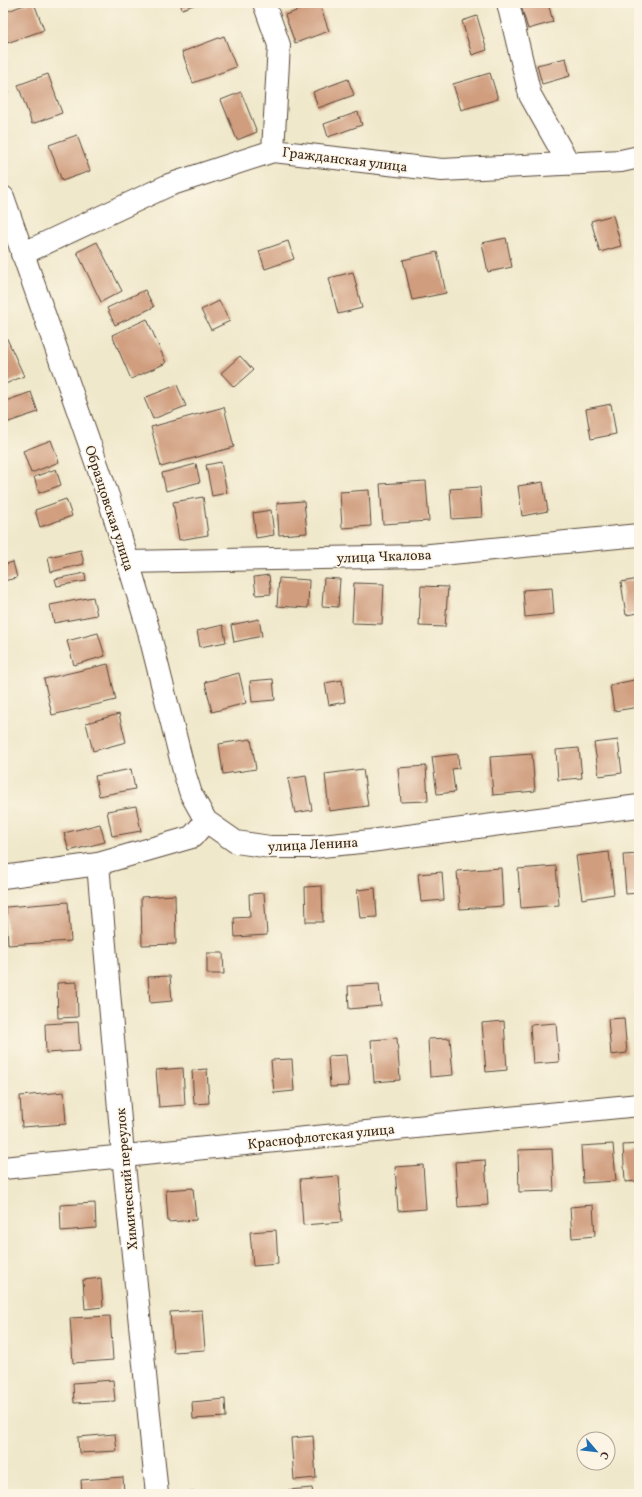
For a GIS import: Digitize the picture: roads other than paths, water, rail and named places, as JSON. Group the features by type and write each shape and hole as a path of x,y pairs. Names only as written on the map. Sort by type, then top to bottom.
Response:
{"street":[{"path":"264,3 279,44 273,151"},
{"path":"508,3 530,95 569,164"},
{"name":"Гражданская улица","path":"22,254 169,185 273,151 442,170 621,161 639,157"},
{"name":"Образцовская улица","path":"3,197 109,500 148,628 185,775 192,794 206,821"},
{"name":"улица Чкалова","path":"128,562 420,556 639,535"},
{"name":"улица Ленина","path":"206,821 236,842 270,847 312,847 370,841 639,806"},
{"path":"3,878 98,864 192,837 206,821"},
{"name":"Химический переулок","path":"98,864 123,1155 157,1494"},
{"name":"Краснофлотская улица","path":"3,1168 639,1105"}]}
